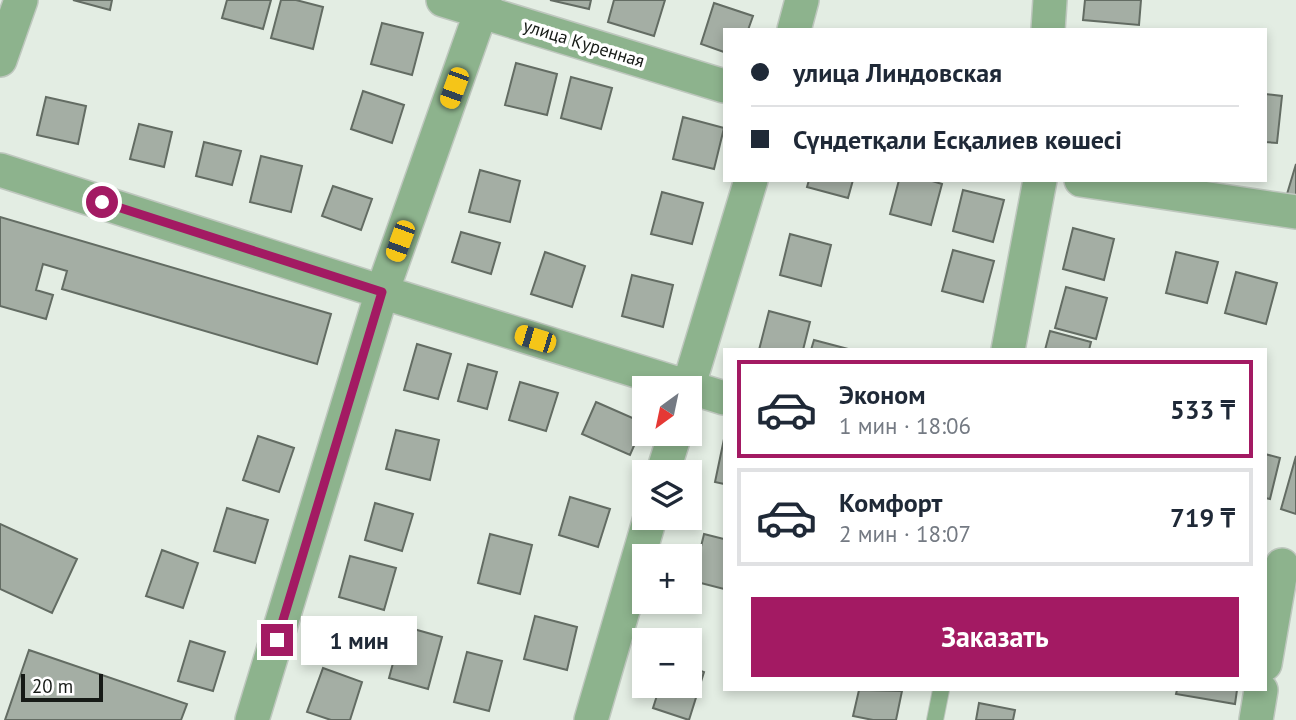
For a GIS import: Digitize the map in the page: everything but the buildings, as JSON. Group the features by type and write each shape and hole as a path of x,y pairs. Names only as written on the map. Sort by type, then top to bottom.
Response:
{"street":[{"path":"0,60 21,0"},
{"name":"улица Куренная","path":"443,0 484,6 723,86"},
{"path":"795,28 802,0"},
{"path":"1048,28 1050,0"},
{"path":"252,720 382,292 484,6"},
{"path":"0,170 653,376"},
{"path":"691,376 750,182"},
{"path":"1008,348 1040,182"},
{"path":"1094,182 1296,212"},
{"path":"702,391 723,398"},
{"path":"591,720 646,530"},
{"path":"1267,652 1281,564"},
{"path":"1256,720 1261,691"}],"lane":[{"path":"935,720 941,691"}],"route":[{"path":"102,202 382,292 277,640"}]}
